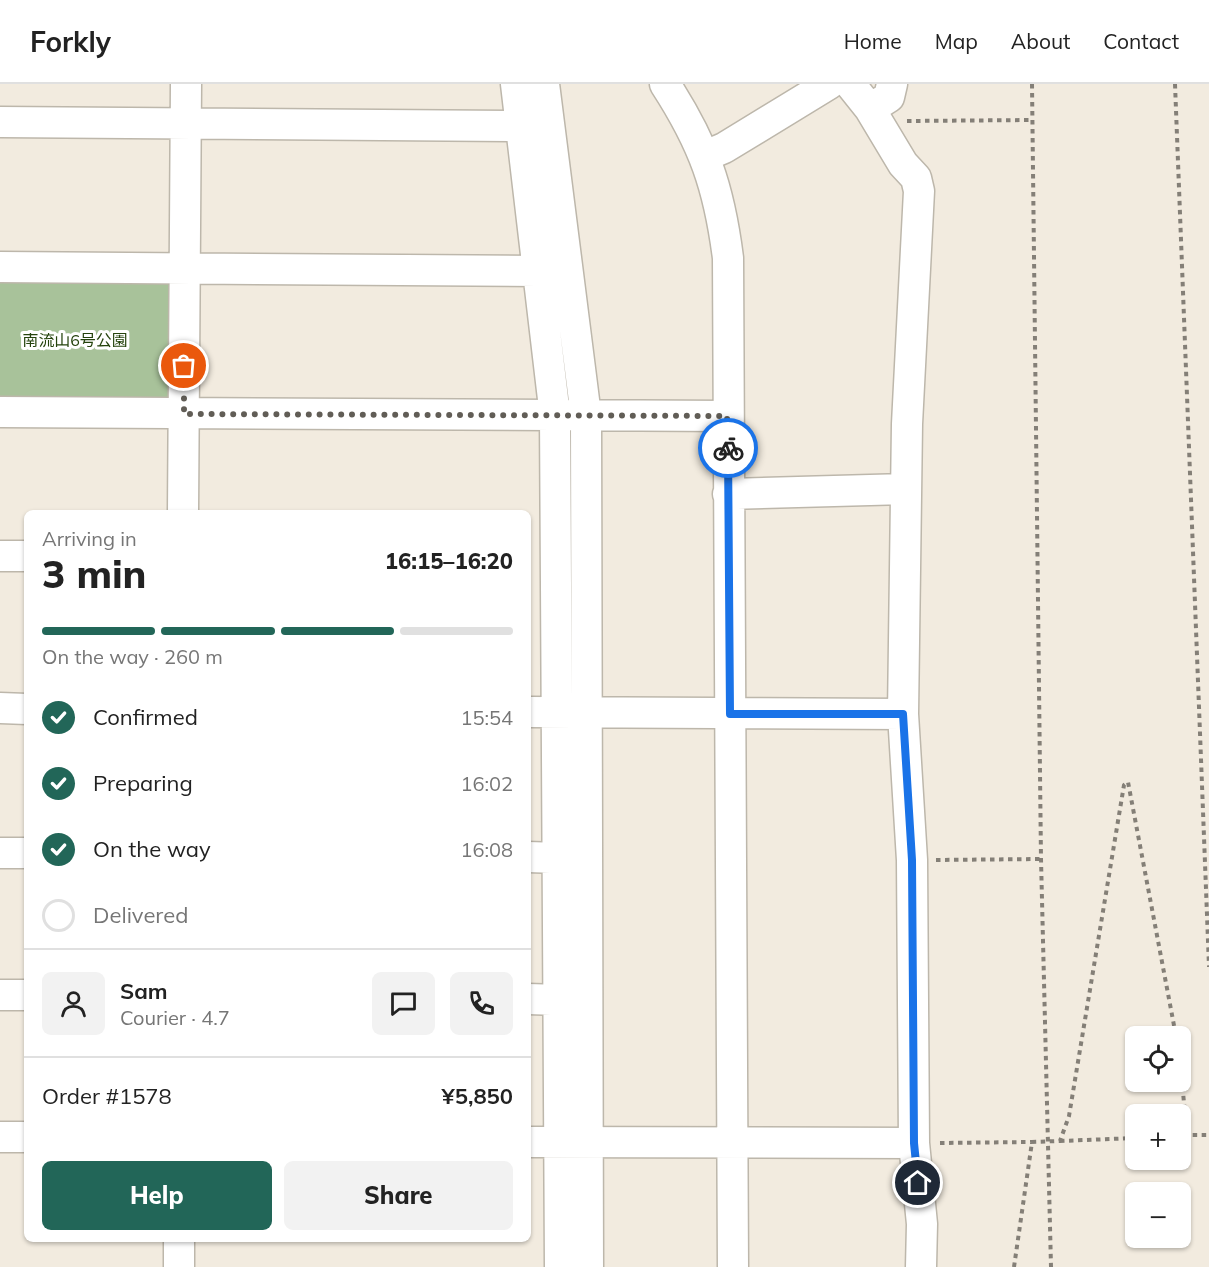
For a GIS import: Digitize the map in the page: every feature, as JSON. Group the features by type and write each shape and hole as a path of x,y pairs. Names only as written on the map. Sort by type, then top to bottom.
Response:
{"street":[{"path":"183,510 186,84"},
{"path":"516,84 555,416 541,560 542,712 558,858 560,1267"},
{"path":"544,84 586,416 588,1267"},
{"path":"665,84 685,115 705,156 716,187 728,258 733,1267"},
{"path":"705,156 724,148 829,84"},
{"path":"850,84 876,119 903,164 916,178 919,191 906,489 903,714 912,860 923,1143 921,1267"},
{"path":"876,119 889,97 892,84"},
{"path":"0,122 521,126"},
{"path":"0,267 537,271"},
{"path":"0,412 727,416"},
{"path":"728,494 906,489"},
{"path":"0,556 24,556"},
{"path":"0,708 24,709"},
{"path":"542,712 903,714"},
{"path":"0,853 24,853"},
{"path":"531,857 558,858"},
{"path":"0,995 24,995"},
{"path":"531,999 559,1000"},
{"path":"0,1137 24,1137"},
{"path":"531,1142 923,1143"},
{"path":"179,1242 179,1267"}],"path":[{"path":"1032,84 1041,859 1051,1267"},
{"path":"1175,84 1209,967"},
{"path":"876,119 1032,120"},
{"path":"1060,1141 1069,1116 1124,785 1128,782 1174,1026"},
{"path":"912,860 1041,859"},
{"path":"1191,1136 1209,1135"},
{"path":"923,1143 1048,1142 1125,1138"},
{"path":"1014,1267 1032,1142"}],"green space":[{"name":"南流山6号公園","path":"0,276 171,280 172,405 0,400"}],"way so far":[{"path":"184,366 184,414 727,416 728,448"}],"route":[{"path":"728,448 730,714 903,714 912,860 914,1143 918,1183"}]}
